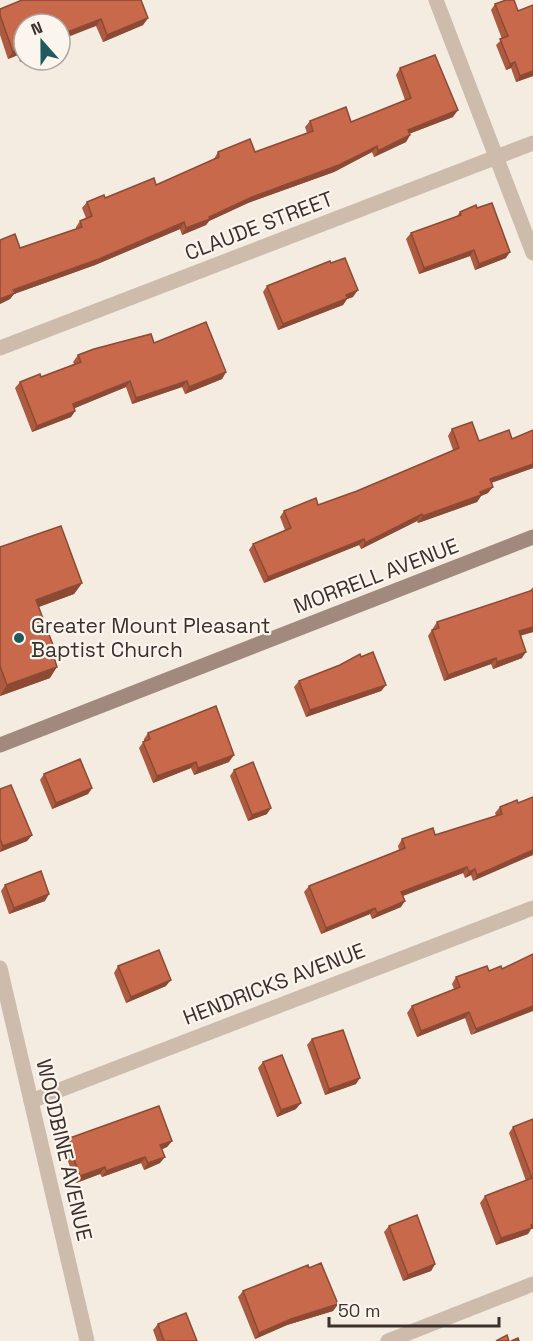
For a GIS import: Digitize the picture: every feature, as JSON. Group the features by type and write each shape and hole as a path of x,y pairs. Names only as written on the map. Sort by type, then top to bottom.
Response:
{"street":[{"path":"436,0 533,253"},
{"name":"CLAUDE STREET","path":"0,348 533,143"},
{"name":"MORRELL AVENUE","path":"0,745 533,537"},
{"name":"HENDRICKS AVENUE","path":"31,1101 533,908"},
{"name":"WOODBINE AVENUE","path":"0,968 87,1341"},
{"path":"388,1341 533,1284"}],"building":[{"path":"22,0 141,0 148,18 107,35 101,19 72,30 72,12 12,12 12,49 0,9"},
{"path":"514,0 518,11 533,5 533,71 520,76 515,62 510,64 500,39 508,36 495,4"},
{"path":"435,55 458,110 408,130 410,135 378,151 377,146 339,165 252,197 209,217 210,219 186,228 184,222 99,259 13,290 15,293 0,299 0,240 15,234 20,248 82,227 80,221 92,216 87,202 104,195 105,198 154,178 156,185 219,157 218,152 250,139 255,152 313,131 310,121 346,107 351,122 411,98 400,68"},
{"path":"492,203 510,252 479,264 474,250 424,268 411,233 461,215 460,212 476,205 477,208"},
{"path":"345,258 358,290 346,295 348,298 283,324 267,286 330,261 331,263"},
{"path":"206,322 226,372 189,387 187,381 136,398 130,381 73,404 75,411 37,426 20,382 81,362 78,355 94,349 151,334 154,343"},
{"path":"472,422 479,441 509,430 512,439 533,430 533,464 490,479 493,487 480,492 481,495 423,516 422,514 365,543 364,539 268,577 253,544 291,528 284,511 316,498 318,505 357,491 459,448 452,429"},
{"name":"Greater Mount Pleasant Baptist Church","path":"61,526 82,583 36,600 56,653 53,654 57,667 7,685 0,666 0,547"},
{"path":"533,590 533,627 519,631 526,652 497,662 496,658 448,675 432,630 439,628 437,622"},
{"path":"373,652 386,685 310,710 299,681 340,665 360,654 361,657"},
{"path":"216,706 234,755 198,768 196,762 157,776 143,742 150,739 148,733"},
{"path":"80,759 92,788 56,803 44,774"},
{"path":"253,762 271,808 252,815 234,770"},
{"path":"11,785 32,835 3,846 0,839 0,789"},
{"path":"533,797 533,850 477,875 475,869 469,872 467,867 401,892 405,901 377,913 375,908 326,928 309,886 405,848 402,839 433,828 435,835 502,814 500,807"},
{"path":"41,871 49,894 14,908 5,885"},
{"path":"159,950 171,980 131,997 118,966"},
{"path":"533,954 533,1006 476,1029 469,1012 421,1031 412,1006 460,987 456,977 487,966 489,971 501,966 502,969"},
{"path":"343,1030 360,1078 329,1089 312,1039"},
{"path":"282,1055 301,1103 281,1110 263,1062"},
{"path":"159,1106 172,1141 160,1145 165,1157 148,1163 145,1157 106,1171 105,1167 80,1176 67,1139"},
{"path":"533,1119 532,1228 501,1238 485,1196 532,1178 513,1127"},
{"path":"417,1215 435,1264 408,1275 389,1226"},
{"path":"321,1263 338,1304 291,1319 259,1333 243,1291 308,1265 309,1268"},
{"path":"186,1313 197,1341 164,1341 158,1324"},
{"path":"507,1335 509,1341 496,1341"}],"place":[{"name":"Greater Mount Pleasant Baptist Church","path":"19,638"}]}
